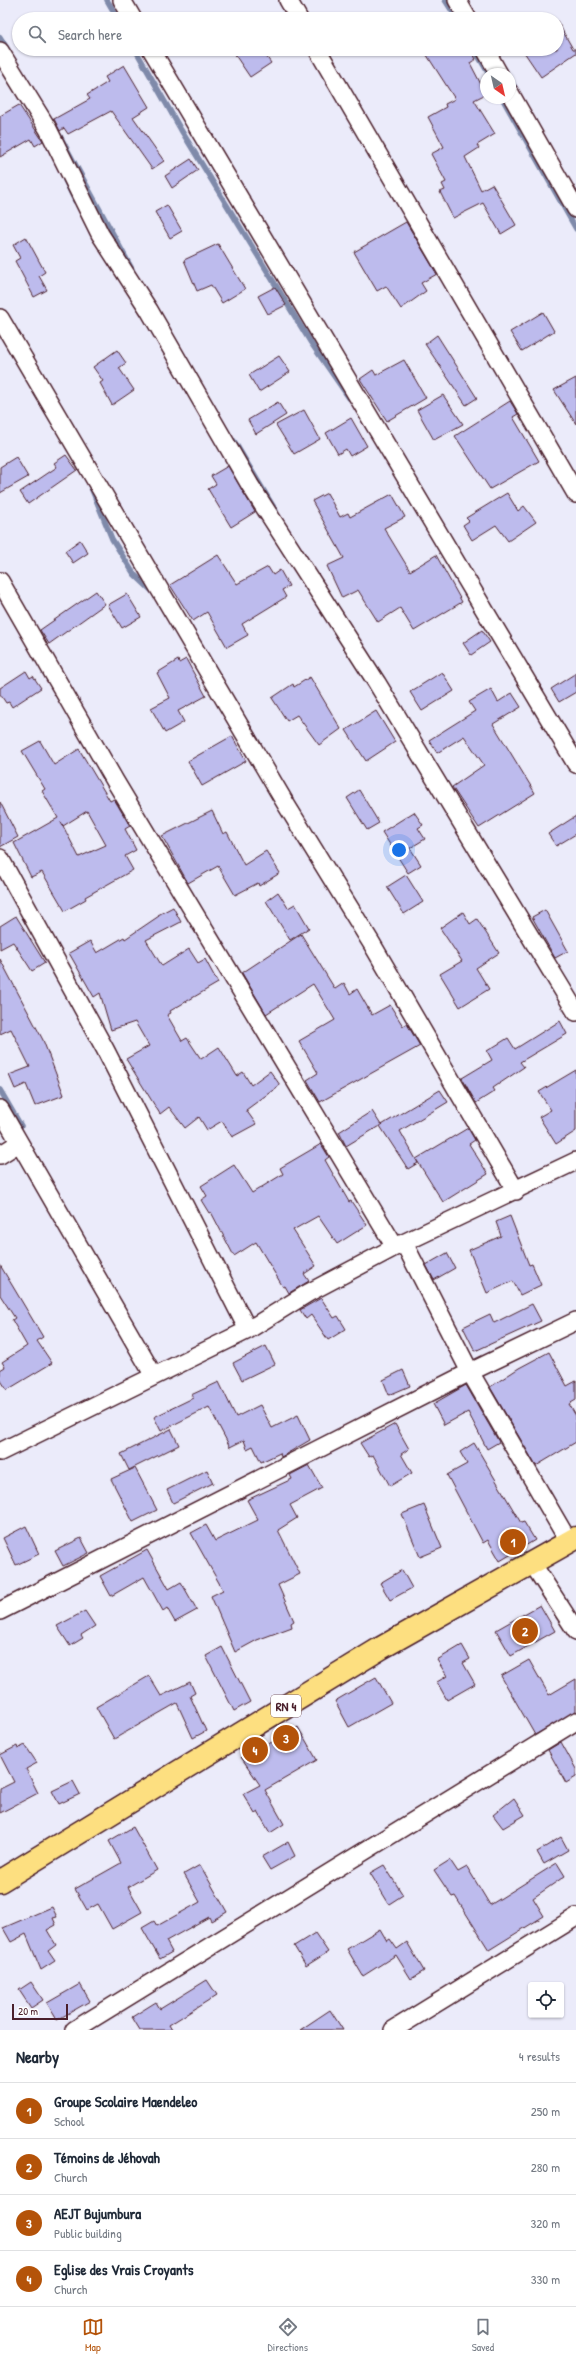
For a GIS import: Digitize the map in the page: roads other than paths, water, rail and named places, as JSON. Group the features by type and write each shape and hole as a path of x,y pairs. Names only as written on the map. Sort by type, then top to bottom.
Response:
{"main road":[{"name":"RN 4","path":"0,1881 301,1696 573,1540"}],"street":[{"path":"122,0 129,12"},
{"path":"288,0 295,12"},
{"path":"457,0 464,12"},
{"path":"0,51 48,129 100,234 149,310 250,485 377,683 576,1012"},
{"path":"155,56 576,764"},
{"path":"321,56 576,494"},
{"path":"489,56 496,68"},
{"path":"516,104 576,209"},
{"path":"0,318 287,806 372,944 516,1191"},
{"path":"0,581 116,781 399,1245 470,1372 573,1540"},
{"path":"0,858 105,1050 248,1330"},
{"path":"0,1109 154,1376"},
{"path":"0,1154 19,1143"},
{"path":"0,1452 248,1330 308,1293 399,1245 516,1191 576,1161"},
{"path":"0,1611 470,1372 576,1320"},
{"path":"532,1563 576,1631"},
{"path":"74,2030 576,1721"},
{"path":"393,2030 576,1917"}],"waterway":[{"path":"107,0 114,12"},
{"path":"445,0 453,12"},
{"path":"0,37 8,50"},
{"path":"139,56 181,130 311,343 349,398"},
{"path":"478,56 485,68"},
{"path":"505,104 576,229"},
{"path":"60,136 132,269"},
{"path":"65,180 75,201"},
{"path":"234,441 276,511"},
{"path":"90,485 112,539 134,574 154,593"},
{"path":"0,1090 21,1126"}],"place":[{"name":"Groupe Scolaire Maendeleo","path":"513,1542"},
{"name":"Témoins de Jéhovah","path":"525,1631"},
{"name":"AEJT Bujumbura","path":"286,1738"},
{"name":"Eglise des Vrais Croyants","path":"255,1750"}]}
